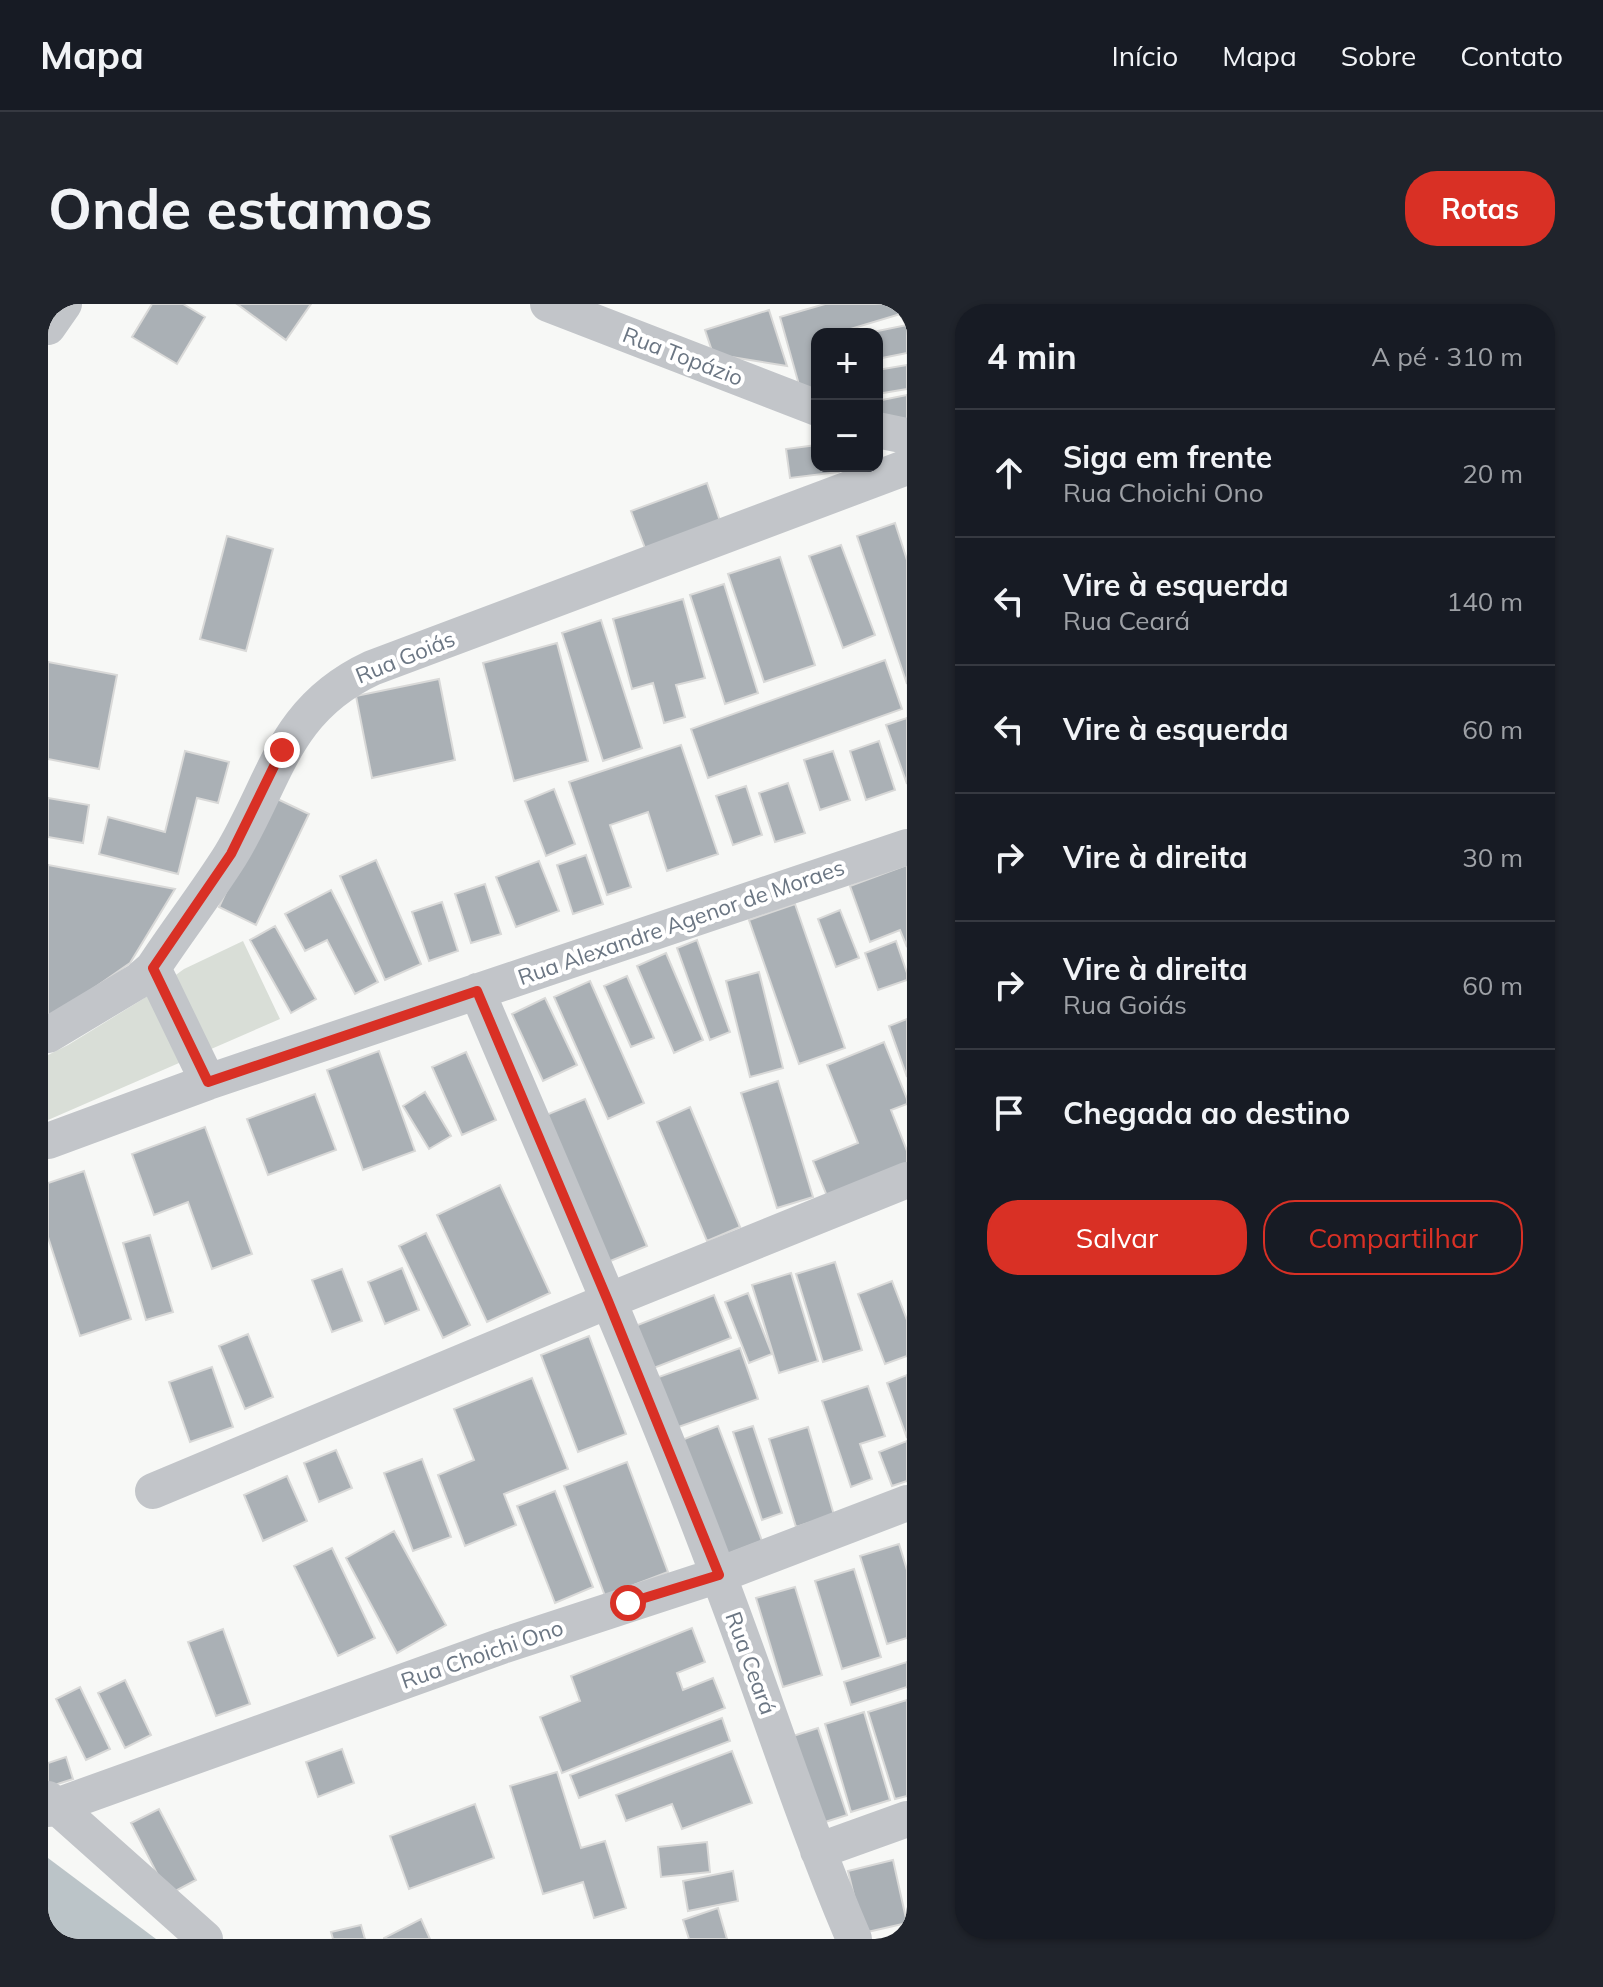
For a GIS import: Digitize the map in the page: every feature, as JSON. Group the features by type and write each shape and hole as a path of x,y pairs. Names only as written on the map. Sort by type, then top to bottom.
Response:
{"street":[{"path":"48,327 64,304"},
{"name":"Rua Topázio","path":"548,304 811,408"},
{"path":"883,431 907,436"},
{"name":"Rua Goiás","path":"48,1035 125,989 153,968 231,854 282,750 321,701 339,685 386,663 907,467"},
{"path":"807,506 838,489 852,472"},
{"name":"Rua Alexandre Agenor de Moraes","path":"48,1141 208,1082 907,847"},
{"path":"153,968 208,1082"},
{"name":"Rua Ceará","path":"477,991 719,1575 818,1851 854,1939"},
{"path":"153,1491 907,1180"},
{"name":"Rua Choichi Ono","path":"51,1805 502,1646 719,1575 907,1503"},
{"path":"51,1805 205,1939"},
{"path":"818,1851 907,1819"}],"shaded area":[{"path":"243,941 280,1019 48,1120 48,1055 143,999 184,969"},
{"path":"48,1858 156,1939 48,1939"}],"building":[{"path":"152,304 183,304 205,317 177,364 132,337"},
{"path":"237,304 311,304 286,340"},
{"path":"825,304 907,304 907,312 854,328 811,328 811,389 801,392 780,317"},
{"path":"769,310 787,366 713,354 705,330"},
{"path":"907,325 907,353 883,358 883,330"},
{"path":"907,365 907,389 883,393 883,369"},
{"path":"907,395 907,421 883,419 883,400"},
{"path":"811,446 811,472 839,472 790,478 786,449"},
{"path":"707,483 720,521 645,548 631,511"},
{"path":"895,523 907,560 907,684 857,536"},
{"path":"227,536 273,549 246,651 200,639"},
{"path":"841,545 875,635 843,648 809,556"},
{"path":"780,557 815,665 764,682 728,574"},
{"path":"724,584 758,693 725,704 690,595"},
{"path":"683,599 705,678 676,685 685,717 664,723 653,683 632,689 613,619"},
{"path":"601,620 642,748 603,761 562,633"},
{"path":"557,643 588,761 514,781 483,663"},
{"path":"885,660 902,709 708,778 691,729"},
{"path":"48,662 117,675 99,769 48,759"},
{"path":"439,679 455,760 372,778 356,696"},
{"path":"907,718 907,784 886,725"},
{"path":"879,741 895,790 866,800 850,751"},
{"path":"681,745 718,854 667,871 648,812 610,825 631,887 607,895 569,782"},
{"path":"185,751 229,762 218,803 197,798 178,874 99,854 108,817 165,832"},
{"path":"833,751 850,800 820,810 804,760"},
{"path":"788,783 805,833 775,842 759,793"},
{"path":"746,786 762,835 733,845 716,796"},
{"path":"554,789 575,844 546,856 525,801"},
{"path":"271,796 309,814 256,925 219,907"},
{"path":"48,798 89,805 83,843 48,837"},
{"path":"586,855 603,904 573,914 557,865"},
{"path":"376,860 421,964 385,980 340,876"},
{"path":"539,861 559,911 516,927 496,877"},
{"path":"48,865 175,889 130,963 48,1020"},
{"path":"907,865 907,947 900,930 870,942 850,886"},
{"path":"485,884 501,934 471,943 455,894"},
{"path":"331,890 378,982 355,994 327,940 305,951 285,914"},
{"path":"442,902 458,951 429,961 412,912"},
{"path":"795,904 845,1048 799,1064 749,920"},
{"path":"840,910 859,958 836,967 818,919"},
{"path":"275,926 316,999 291,1013 250,940"},
{"path":"697,940 730,1032 710,1040 677,948"},
{"path":"896,941 907,980 878,990 865,953"},
{"path":"666,953 703,1040 674,1053 637,966"},
{"path":"759,972 783,1068 750,1077 726,981"},
{"path":"627,976 654,1038 631,1047 604,986"},
{"path":"590,981 644,1103 608,1119 554,997"},
{"path":"545,998 577,1065 543,1081 512,1014"},
{"path":"907,1019 907,1077 889,1026"},
{"path":"884,1042 907,1099 907,1104 891,1110 907,1151 907,1164 827,1196 813,1161 858,1143 827,1065"},
{"path":"379,1051 415,1151 363,1170 327,1070"},
{"path":"466,1052 496,1120 462,1135 432,1067"},
{"path":"778,1081 813,1197 777,1208 741,1093"},
{"path":"425,1092 451,1136 429,1149 403,1106"},
{"path":"315,1094 336,1150 268,1175 247,1119"},
{"path":"585,1099 647,1246 608,1262 546,1115"},
{"path":"690,1107 740,1227 707,1241 657,1122"},
{"path":"205,1127 252,1254 212,1269 188,1202 154,1215 132,1154"},
{"path":"84,1171 131,1319 80,1336 48,1237 48,1183"},
{"path":"500,1185 550,1293 487,1322 437,1215"},
{"path":"426,1233 470,1325 443,1338 399,1246"},
{"path":"150,1235 173,1312 146,1320 123,1243"},
{"path":"835,1262 862,1350 823,1362 796,1274"},
{"path":"402,1268 419,1310 385,1324 368,1282"},
{"path":"342,1269 362,1321 332,1332 312,1280"},
{"path":"791,1273 818,1361 779,1373 752,1285"},
{"path":"892,1281 907,1320 907,1356 885,1364 858,1294"},
{"path":"748,1293 772,1354 749,1363 725,1302"},
{"path":"714,1295 731,1338 646,1371 630,1328"},
{"path":"248,1334 273,1397 245,1409 219,1346"},
{"path":"589,1336 626,1434 578,1452 541,1355"},
{"path":"740,1348 758,1399 670,1430 653,1379"},
{"path":"212,1367 233,1427 190,1442 169,1382"},
{"path":"907,1375 907,1438 887,1383"},
{"path":"532,1378 568,1469 504,1494 516,1525 465,1546 438,1475 474,1460 454,1409"},
{"path":"868,1386 885,1436 860,1444 872,1479 851,1487 822,1401"},
{"path":"718,1426 762,1541 723,1556 679,1441"},
{"path":"753,1426 782,1513 762,1520 733,1432"},
{"path":"808,1427 834,1515 796,1527 769,1439"},
{"path":"907,1441 907,1481 892,1486 879,1452"},
{"path":"336,1450 352,1488 319,1502 304,1463"},
{"path":"422,1459 451,1537 413,1551 384,1473"},
{"path":"627,1462 668,1572 605,1596 564,1486"},
{"path":"287,1476 307,1521 263,1541 244,1495"},
{"path":"555,1491 593,1587 555,1603 517,1506"},
{"path":"394,1531 446,1625 397,1653 346,1558"},
{"path":"899,1544 907,1570 907,1638 887,1644 860,1556"},
{"path":"332,1548 375,1638 338,1656 294,1566"},
{"path":"854,1569 881,1657 842,1669 815,1581"},
{"path":"795,1587 822,1675 783,1687 756,1598"},
{"path":"692,1628 705,1662 677,1673 683,1690 713,1678 725,1708 562,1773 540,1717 580,1701 571,1676"},
{"path":"223,1629 250,1704 216,1716 188,1642"},
{"path":"907,1662 907,1687 851,1705 844,1682"},
{"path":"125,1680 151,1735 125,1748 98,1693"},
{"path":"80,1687 110,1749 86,1760 56,1699"},
{"path":"907,1700 907,1796 895,1799 868,1712"},
{"path":"864,1712 890,1800 851,1812 825,1724"},
{"path":"722,1718 730,1741 579,1798 570,1775"},
{"path":"818,1728 847,1815 819,1824 790,1737"},
{"path":"342,1749 354,1783 318,1797 306,1762"},
{"path":"732,1751 752,1803 682,1829 672,1804 626,1821 616,1795"},
{"path":"66,1757 73,1779 48,1787 48,1763"},
{"path":"557,1772 581,1848 605,1841 626,1908 594,1918 583,1882 543,1894 510,1786"},
{"path":"475,1804 494,1858 409,1889 390,1836"},
{"path":"159,1809 196,1880 168,1895 131,1823"},
{"path":"707,1842 710,1872 661,1877 658,1847"},
{"path":"893,1860 907,1923 863,1933 848,1871"},
{"path":"733,1871 738,1901 688,1911 683,1881"},
{"path":"718,1908 727,1939 689,1939 683,1920"},
{"path":"421,1919 430,1939 384,1939 384,1938"},
{"path":"361,1925 365,1939 333,1939 331,1932"}],"route":[{"path":"282,750 231,854 153,968 208,1082 477,991 719,1575 628,1603"}]}
